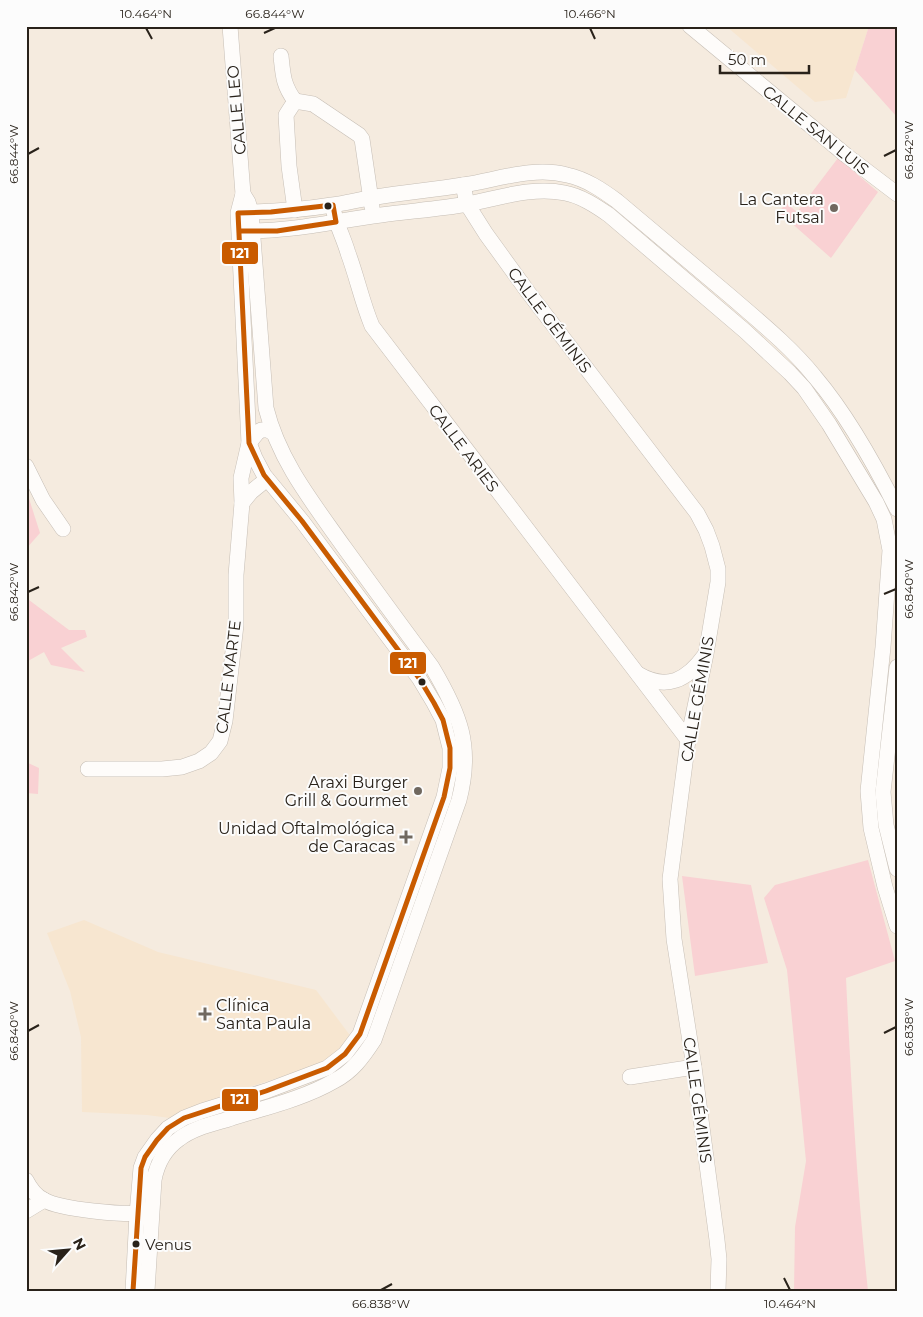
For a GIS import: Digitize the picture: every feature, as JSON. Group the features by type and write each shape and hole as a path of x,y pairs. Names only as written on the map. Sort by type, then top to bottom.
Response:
{"street":[{"name":"CALLE LEO","path":"230,26 245,212"},
{"name":"CALLE SAN LUIS","path":"690,26 847,156 897,194"},
{"path":"281,56 283,80 286,89 295,101 314,104 360,134 373,216"},
{"path":"295,101 286,115 289,166 295,210"},
{"path":"147,1291 141,1168 150,1148 168,1128 184,1118 328,1068 338,1061 353,1045 360,1034 448,784 450,758 448,737 443,720 424,686 302,521 267,479 249,443 245,212 315,208 371,197 463,185 531,173 567,175 584,181 602,190 617,201 730,297 800,360 827,392 865,451 897,509"},
{"name":"CALLE GÉMINIS","path":"463,185 467,204 477,222 702,522 712,546 718,569 717,589 706,654 688,740 670,879 674,939 694,1067 717,1240 719,1259 718,1291"},
{"path":"246,231 277,231 318,226 373,216 467,204 526,192 552,191 566,193 596,206 609,215 790,373 804,388 852,460 884,519 890,550 883,647 868,791 871,828 897,926"},
{"name":"CALLE ARIES","path":"333,205 336,222 349,254 363,305 372,326 688,740"},
{"path":"315,208 321,216 318,226"},
{"path":"271,212 270,220 277,231"},
{"path":"133,1291 144,1213 159,1163 168,1150 180,1138 206,1126 270,1106 333,1082 346,1074 365,1054 374,1040 463,786 465,756 463,733 444,687 432,667 306,494 287,463 273,433 266,408 246,231"},
{"path":"720,310 730,297"},
{"path":"249,443 261,430 268,430 273,433"},
{"name":"CALLE MARTE","path":"88,769 162,769 182,767 198,761 211,753 220,741 225,721 236,626 236,575 242,503 241,478 249,443"},
{"path":"242,503 251,492 267,479 280,476 287,463"},
{"path":"26,466 43,500 63,528"},
{"name":"CALLE ARIES","path":"635,671 654,682 671,683 692,670 706,654"},
{"path":"897,667 884,792 886,825 897,869"},
{"path":"630,1077 694,1067"},
{"path":"26,1180 35,1194 55,1205 144,1213"},
{"path":"26,1211 44,1200"}],"shaded area":[{"path":"726,26 869,26 846,98 815,102"},
{"path":"869,26 897,26 897,117 855,70"},
{"name":"La Cantera Futsal","path":"838,158 878,192 831,258 779,212 786,203 797,212"},
{"path":"26,489 40,533 26,549"},
{"path":"26,565 29,600 69,630 85,630 87,637 61,648 85,672 51,665 44,652 28,661 26,660"},
{"path":"26,762 39,768 38,794 26,793"},
{"path":"868,860 895,961 846,978 855,1135 868,1291 794,1291 795,1227 806,1161 787,970 764,898 775,885"},
{"path":"682,876 751,885 768,963 695,976"},
{"name":"Clínica Santa Paula","path":"84,920 158,952 316,990 352,1038 334,1058 249,1087 170,1118 82,1112 81,1037 70,991 47,933"}],"transit line":[{"name":"121","path":"133,1291 141,1168 145,1157 157,1140 168,1128 184,1118 266,1091 327,1068 345,1054 360,1034 444,797 450,768 450,748 443,720 419,678 302,521 264,475 249,443 238,213 271,212 333,205 336,222 277,231 240,231"}],"place":[{"name":"La Cantera Futsal","path":"834,208"},
{"name":"Araxi Burger Grill & Gourmet","path":"418,791"},
{"name":"Unidad Oftalmológica de Caracas","path":"406,837"},
{"name":"Clínica Santa Paula","path":"205,1014"},
{"name":"Venus","path":"136,1244"}]}
